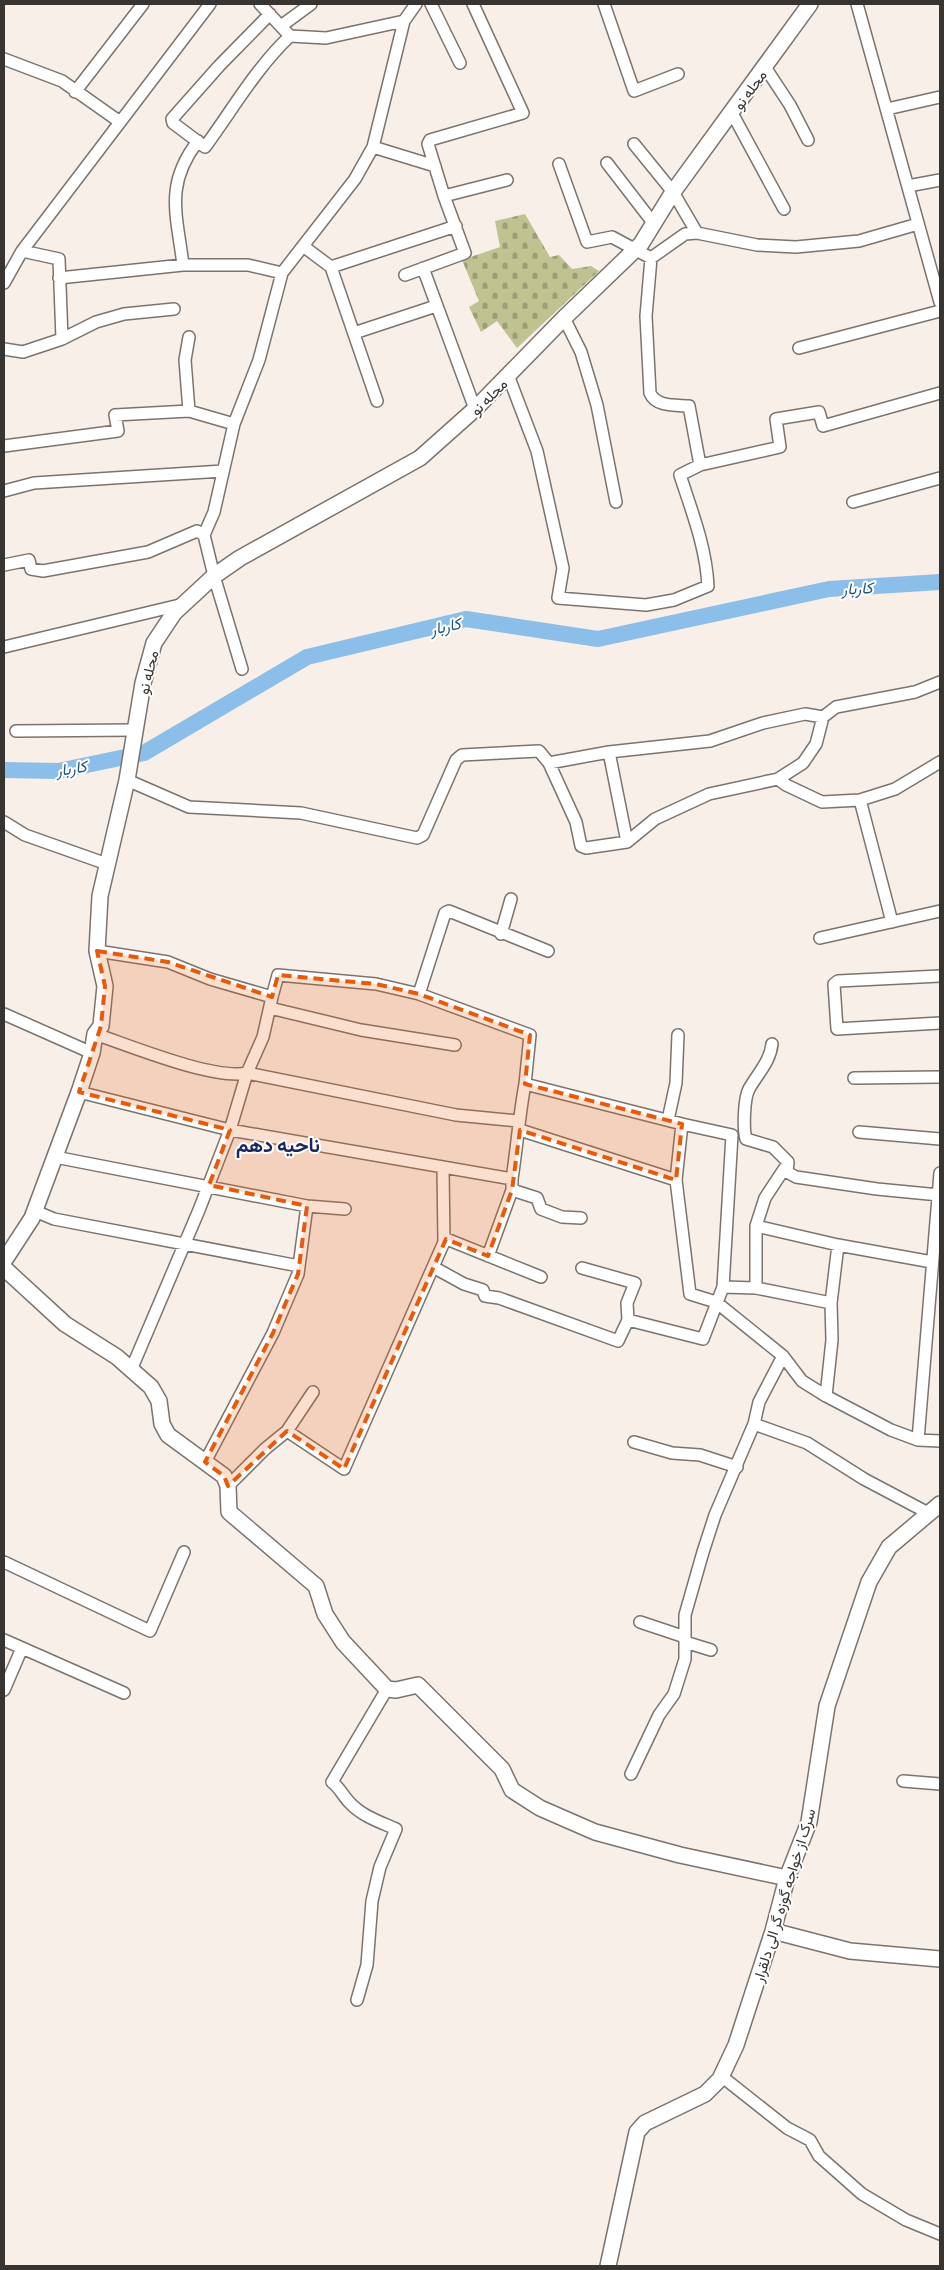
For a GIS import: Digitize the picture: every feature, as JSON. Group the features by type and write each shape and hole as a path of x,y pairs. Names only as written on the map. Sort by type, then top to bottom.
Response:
{"street":[{"path":"75,92 143,4"},
{"path":"4,283 22,251 210,4"},
{"path":"281,26 311,4"},
{"path":"242,669 214,576 204,535 214,512 234,424 259,360 282,273 355,180 373,147 404,22 416,4"},
{"path":"431,4 460,63"},
{"path":"405,275 465,253 434,166 428,142 523,114 473,4"},
{"path":"604,4 634,92 678,74"},
{"name":"محله نو","path":"4,1261 35,1211 79,1092 92,1053 95,1034 101,1026 105,986 97,951 100,896 127,778 134,730 154,643 174,613 214,576 240,558 420,458 475,409 564,318 636,250 673,192 810,4"},
{"path":"857,4 940,302"},
{"path":"290,36 270,55 255,74 205,147 173,123 172,119 219,66 266,8 290,36 326,38 357,30 404,22"},
{"path":"4,59 62,81 120,122"},
{"path":"765,67 790,105 808,140"},
{"path":"887,109 940,97"},
{"path":"732,113 784,209"},
{"path":"183,265 174,188 179,171 198,142"},
{"path":"634,144 673,192 697,233"},
{"path":"373,147 434,166"},
{"path":"607,163 654,224"},
{"path":"559,164 587,242 612,238 651,258"},
{"path":"444,196 507,180"},
{"path":"908,186 940,180"},
{"path":"700,465 689,406 658,403 653,400 650,393 646,316 651,258 685,234 697,233 757,245 796,247 859,241 918,224"},
{"path":"331,267 456,226"},
{"path":"303,246 331,267 378,401"},
{"path":"22,251 58,259 62,340"},
{"path":"59,278 183,265 248,265 282,273"},
{"path":"423,268 475,409"},
{"path":"354,333 436,306"},
{"path":"4,350 23,352 62,340 96,322 124,314 174,309"},
{"path":"799,348 940,311"},
{"path":"564,318 581,352 594,397 616,502"},
{"path":"189,338 185,360 190,411"},
{"path":"508,375 537,451 563,568 558,598 646,605 674,600 708,586 707,568 698,530 680,476 700,465 780,447 776,419 819,412 823,426 940,393"},
{"path":"4,446 48,438 118,431 115,415 190,411 234,424"},
{"path":"4,491 34,483 223,471"},
{"path":"853,502 940,478"},
{"path":"4,565 29,560 31,569 43,571 148,552 197,531 204,535"},
{"path":"4,647 184,604"},
{"path":"127,778 189,807 301,813 417,838 423,835 456,760 462,755 539,751 549,763 576,822 581,846 586,848 627,842 655,819 709,794 778,779 803,763 816,744 823,717 836,706 915,692 940,682"},
{"path":"549,763 608,752 710,741 763,723 805,714 823,717"},
{"path":"16,731 134,730"},
{"path":"608,752 627,842"},
{"path":"778,779 786,785 822,802 860,800 895,790 940,762"},
{"path":"860,800 892,922"},
{"path":"4,822 25,835 107,864"},
{"path":"501,934 511,898"},
{"path":"820,938 940,911"},
{"path":"419,994 445,913 452,912 501,934 548,951"},
{"path":"97,951 168,962 271,1003 361,1030 455,1045"},
{"path":"131,1370 185,1244 230,1130 247,1073 263,1037 278,975 376,984 419,994 530,1035 512,1184 488,1256"},
{"path":"940,976 838,981 834,984 837,1029 940,1023"},
{"path":"4,1014 92,1053"},
{"path":"95,1034 161,1057 234,1076 247,1073 456,1115 519,1125 676,1180"},
{"path":"668,1120 676,1083 678,1034"},
{"path":"772,1044 771,1055 747,1091 746,1115 742,1126 746,1138 773,1147 788,1162"},
{"path":"854,1078 940,1077"},
{"path":"525,1084 732,1135 723,1286 702,1338 628,1320"},
{"path":"79,1092 230,1130 443,1168 512,1184 537,1198 541,1209 562,1217 581,1218"},
{"path":"682,1124 676,1180 690,1294 716,1302 783,1356 802,1381 826,1396 891,1430 918,1440 940,1441"},
{"path":"860,1132 940,1139 940,1145"},
{"path":"54,1157 307,1206 345,1210"},
{"path":"788,1162 787,1172 796,1177 877,1189 939,1195"},
{"path":"756,1288 756,1226 765,1198 788,1162"},
{"path":"288,1431 344,1469 444,1242 443,1168"},
{"path":"918,1440 940,1173"},
{"path":"205,1462 273,1332 298,1274 307,1206"},
{"path":"35,1211 54,1218 299,1266"},
{"path":"756,1226 932,1262"},
{"path":"444,1238 541,1277"},
{"path":"826,1396 832,1340 831,1303 838,1244"},
{"path":"433,1267 464,1284 483,1290 485,1296 500,1298 618,1341 628,1320 627,1303 635,1283 582,1268"},
{"path":"4,1268 65,1324 117,1357 151,1387 159,1401 162,1424 168,1435 224,1476 228,1486 229,1512 316,1586 325,1614 343,1642 386,1689 396,1690 418,1685 496,1763 512,1790 540,1808 595,1832 700,1859 787,1878"},
{"path":"723,1286 756,1288 831,1303"},
{"path":"631,1774 659,1715 674,1694 685,1659 684,1615 703,1552 715,1515 754,1424 759,1402 783,1356"},
{"path":"228,1486 265,1449 288,1431 313,1392"},
{"path":"754,1424 807,1443 864,1479 935,1509"},
{"path":"634,1442 672,1453 700,1455 737,1467"},
{"name":"سرک از خواجه گوزه گر الی دلقرار","path":"608,2266 637,2132 645,2123 705,2094 720,2079 720,2075 736,2045 773,1931 787,1878 809,1822 827,1706 869,1582 890,1547 935,1509"},
{"path":"4,1562 150,1631 184,1552"},
{"path":"640,1622 711,1650"},
{"path":"4,1640 124,1694"},
{"path":"4,1690 22,1648"},
{"path":"357,2000 367,1965 372,1901 380,1868 396,1829 365,1815 350,1803 340,1788 332,1782 386,1689"},
{"path":"903,1781 940,1784"},
{"path":"773,1931 850,1951 940,1959"},
{"path":"720,2075 787,2128 810,2140 819,2156 862,2194 906,2220 940,2234"}],"highlighted area":[{"path":"97,951 168,962 272,997 278,975 376,984 419,994 530,1035 525,1084 682,1124 676,1180 520,1130 512,1190 488,1256 446,1239 344,1469 287,1431 228,1486 224,1476 205,1462 273,1333 298,1274 307,1206 209,1185 230,1130 79,1092 101,1026 105,986"}],"green space":[{"path":"525,214 550,257 559,255 572,269 591,266 599,271 517,348 497,321 481,332 469,307 479,301 462,260 500,247 495,221"}],"waterway":[{"name":"کاربار","path":"4,770 58,771 144,753 307,657 466,619 598,639 829,589 940,582"}],"district":[{"name":"ناحیه دهم","path":"278,1143"}]}
